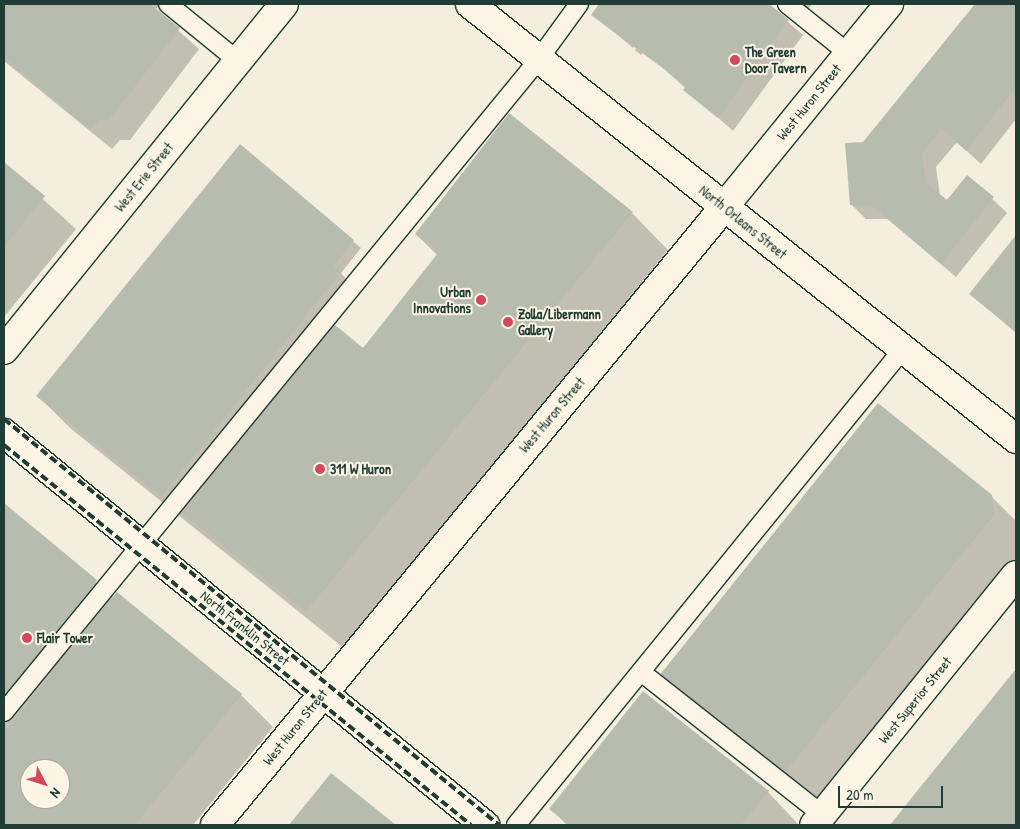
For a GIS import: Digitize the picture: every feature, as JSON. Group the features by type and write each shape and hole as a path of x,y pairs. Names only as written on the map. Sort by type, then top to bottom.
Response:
{"street":[{"name":"West Erie Street","path":"4,350 284,4"},
{"name":"North Orleans Street","path":"470,4 1016,439"},
{"name":"West Huron Street","path":"215,825 323,691 724,207 889,4"},
{"name":"North Franklin Street","path":"4,433 323,691 485,825"},
{"name":"West Superior Street","path":"818,820 1016,575"}],"lane":[{"path":"168,4 238,61"},
{"path":"4,712 539,59 579,4"},
{"path":"787,4 848,53"},
{"path":"516,825 903,349"},
{"path":"641,672 818,820"}],"building":[{"path":"4,4 150,4 180,28 109,120 99,120 91,130 4,58"},
{"path":"599,4 769,4 789,20 718,118 683,90 687,86 591,15"},
{"path":"975,4 1016,4 1016,87 966,151 942,129 922,153 926,183 947,200 967,175 994,197 941,264 872,206 850,205 845,143 863,142"},
{"path":"509,113 633,212 306,612 182,513 334,324 363,348 438,253 415,234"},
{"path":"240,144 354,240 334,266 341,272 161,497 36,396"},
{"path":"4,162 45,196 4,247"},
{"path":"1016,235 1016,332 969,294"},
{"path":"878,403 992,495 994,515 782,776 659,676"},
{"name":"Flair Tower","path":"4,503 97,580 4,696"},
{"path":"117,592 242,694 135,825 4,825 4,732"},
{"path":"1016,669 1016,825 890,825 913,796"},
{"path":"643,691 769,791 741,825 569,825 549,809"},
{"path":"331,773 396,825 289,825"}],"railway":[{"path":"4,419 499,825"},
{"path":"4,445 471,825"}],"place":[{"name":"The Green Door Tavern","path":"735,60"},
{"name":"Urban Innovations","path":"481,300"},
{"name":"Zolla/Libermann Gallery","path":"508,322"},
{"name":"311 W Huron","path":"320,469"},
{"name":"Flair Tower","path":"27,638"}]}
